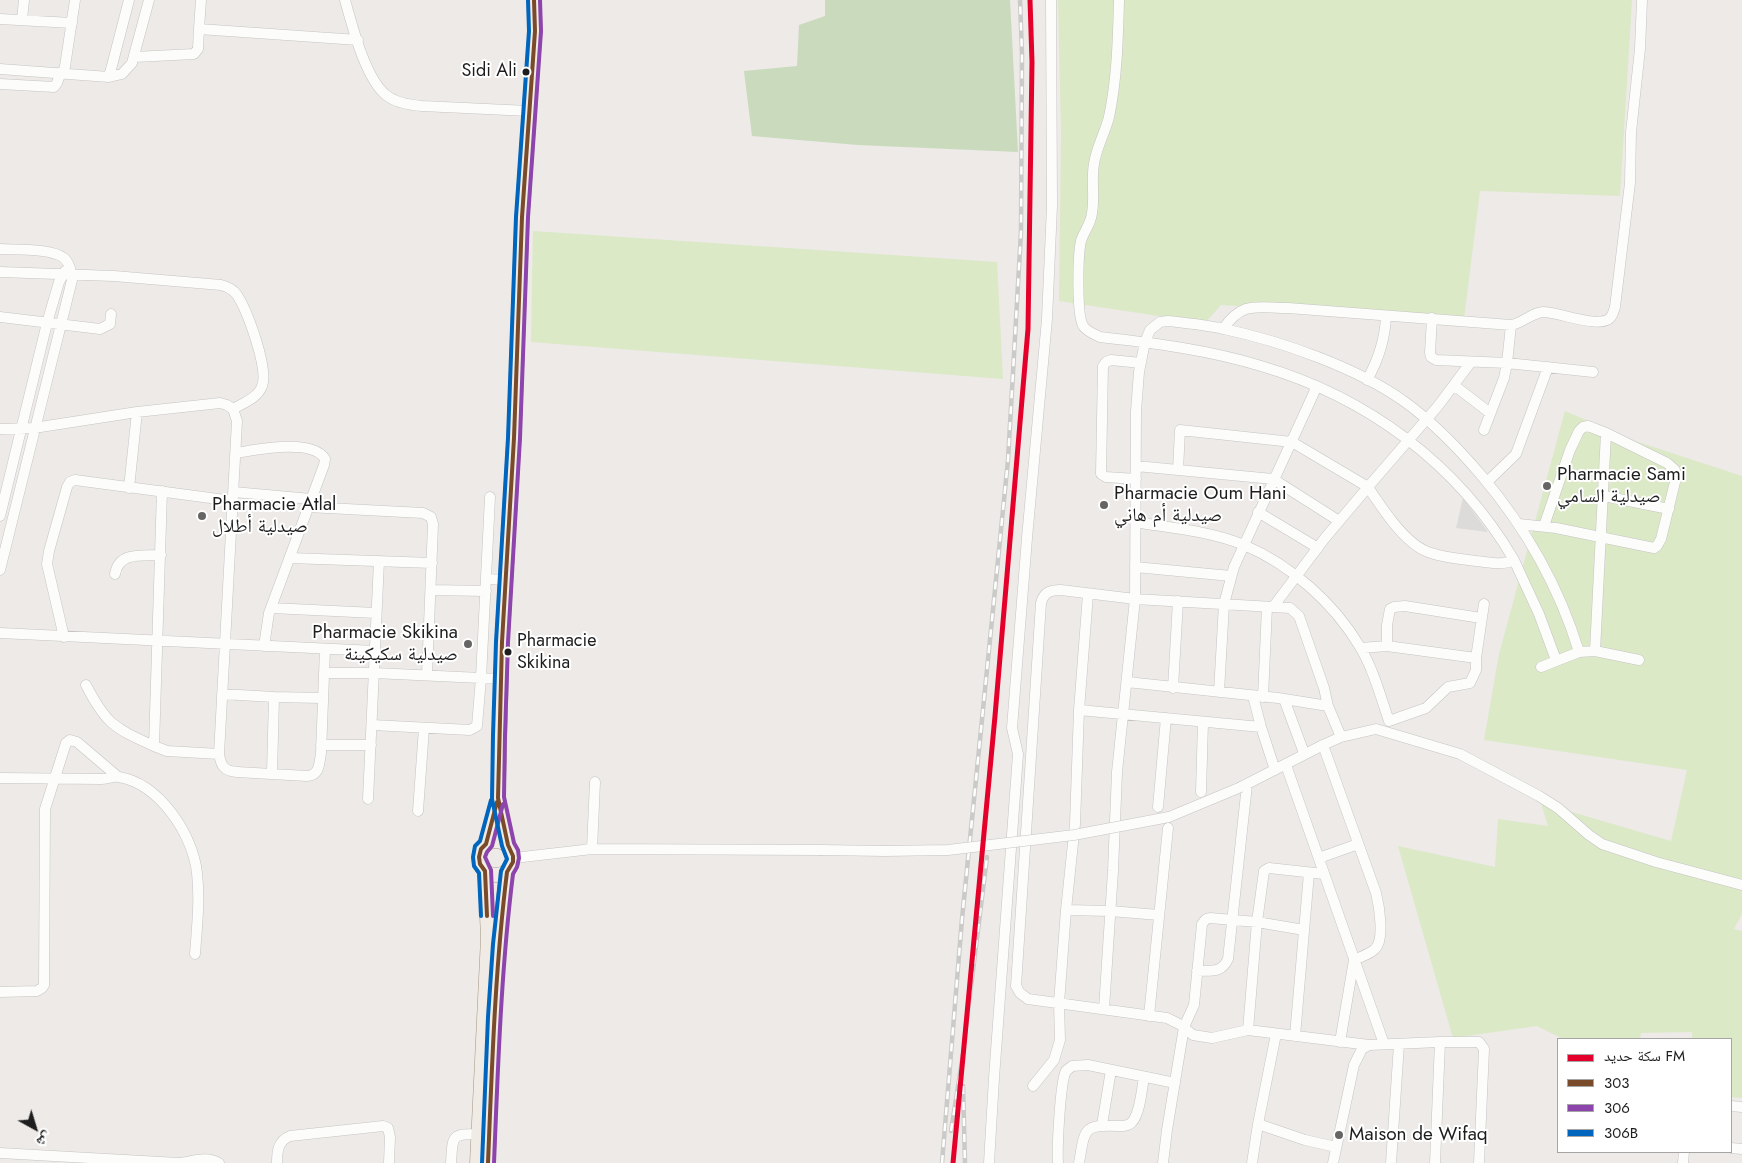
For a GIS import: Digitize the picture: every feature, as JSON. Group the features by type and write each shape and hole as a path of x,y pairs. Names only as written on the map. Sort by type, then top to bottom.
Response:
{"main road":[{"path":"486,844 498,798 522,217 535,31 534,0"},
{"path":"498,798 508,845 514,858 512,866 507,872 492,875 485,871 480,864 481,849 486,844 494,841 501,841 508,845"},
{"path":"477,1163 488,938 485,871"},
{"path":"488,1163 500,920 507,872"}],"street":[{"path":"22,20 24,0"},
{"path":"75,0 62,72 57,83 54,86 0,82 1,69 62,72 109,77 118,76 126,71 134,58 149,0"},
{"path":"109,77 129,0"},
{"path":"134,58 194,54 198,49 201,0"},
{"path":"345,0 366,63 375,82 386,95 394,100 409,105 529,111"},
{"path":"989,1163 1018,754 1012,728 1026,538 1047,310 1052,206 1050,0"},
{"path":"1119,0 1116,65 1109,117 1095,156 1092,214 1081,241 1078,260 1079,316 1083,326 1090,333 1100,337 1145,342 1232,358 1289,375 1317,386 1375,416 1409,441 1458,485 1478,507 1514,560 1539,614 1556,660"},
{"path":"1223,328 1238,312 1251,308 1288,308 1511,325 1523,322 1536,312 1594,322 1605,321 1612,316 1615,307 1630,183 1631,132 1640,49 1642,0"},
{"path":"0,19 72,23"},
{"path":"199,29 358,40"},
{"path":"0,249 48,252 66,259 71,286 0,570"},
{"path":"0,272 67,272 221,284 230,288 236,294 244,309 262,359 264,371 264,379 260,391 233,409"},
{"path":"16,508 1,509 47,323 67,272"},
{"path":"0,317 60,326 103,329 110,324 111,314"},
{"path":"1367,380 1384,340 1386,316"},
{"path":"1432,318 1429,348 1431,357 1439,361 1507,363 1593,372"},
{"path":"1104,1009 1117,772 1135,599 1136,410 1145,342 1150,330 1154,326 1160,322 1168,321 1223,328 1281,345 1348,370 1404,401 1427,419 1451,442 1487,482 1518,524 1535,550 1559,595 1579,652"},
{"path":"1484,430 1499,392 1507,363 1511,325"},
{"path":"1136,479 1106,477 1101,474 1103,366 1111,360 1141,363"},
{"path":"1275,770 1261,726 1258,696 1270,607 1339,521 1455,386 1471,362"},
{"path":"1487,482 1516,454 1548,367"},
{"path":"1219,692 1224,604 1231,576 1243,545 1317,386"},
{"path":"1455,386 1490,413"},
{"path":"0,429 21,430 137,412 220,403 228,405 233,409 237,421 236,453 219,754 220,763 229,771 307,776 314,774 319,768 325,649"},
{"path":"129,488 137,412"},
{"path":"1518,524 1544,526 1654,548 1661,539 1676,478 1672,467 1606,433 1588,426 1583,427 1578,431 1558,481 1544,526"},
{"path":"1178,470 1180,430 1292,442 1368,487 1381,507 1405,535 1414,544 1429,553 1491,563 1503,563 1514,560"},
{"path":"1595,651 1606,433"},
{"path":"236,453 294,447 312,450 322,455 325,461 267,620 264,646"},
{"path":"1136,466 1273,479 1339,521"},
{"path":"64,637 47,564 67,487 70,482 75,480 162,492 233,496 428,514 433,524 427,675"},
{"path":"154,746 162,492"},
{"path":"1604,496 1669,509"},
{"path":"372,725 470,730 476,728 481,678 490,497"},
{"path":"1258,512 1318,548"},
{"path":"1135,522 1182,529 1243,545 1296,575 1339,617 1362,648 1389,721 1426,708 1448,687 1470,683 1474,678 1484,604"},
{"path":"115,574 116,567 125,558 161,555"},
{"path":"290,558 432,563"},
{"path":"368,800 379,561"},
{"path":"1135,567 1231,576"},
{"path":"486,579 506,580"},
{"path":"431,590 486,591"},
{"path":"1341,737 1328,706 1324,688 1299,616 1290,608 1135,599 1052,590 1044,594 1041,603 1016,981 1018,990 1028,998 1167,1018 1193,1034 1212,1038 1248,1030 1369,1045 1479,1042 1483,1046 1479,1163"},
{"path":"1033,1086 1054,1060 1060,1040 1059,1003 1075,824 1079,710 1088,594"},
{"path":"1172,688 1178,601"},
{"path":"1387,646 1388,617 1390,609 1394,607 1405,606 1481,618"},
{"path":"271,608 376,613"},
{"path":"0,634 375,651"},
{"path":"1362,648 1387,646 1476,658"},
{"path":"1541,667 1579,652 1595,651 1639,660"},
{"path":"324,672 502,679"},
{"path":"1127,682 1284,699 1328,706"},
{"path":"86,685 97,707 115,727 167,751 219,754"},
{"path":"222,694 322,698"},
{"path":"272,773 274,697"},
{"path":"1284,699 1304,754"},
{"path":"1079,710 1261,726"},
{"path":"1158,807 1166,718"},
{"path":"1201,792 1203,722"},
{"path":"418,811 424,728"},
{"path":"514,858 592,849 948,850 1074,835 1163,818 1244,786 1304,754 1341,737 1376,729 1460,754 1558,808 1602,844 1656,862 1742,885"},
{"path":"0,992 37,990 44,985 45,809 66,743 70,740 77,742 117,776 138,784 159,799 180,825 194,854 197,873 198,901 195,954"},
{"path":"321,745 371,745"},
{"path":"1323,745 1377,900 1380,937 1378,945 1373,951 1354,960"},
{"path":"1286,764 1384,1044"},
{"path":"0,778 54,780 101,779 117,776"},
{"path":"592,849 596,782"},
{"path":"1197,971 1219,970 1228,959 1244,786"},
{"path":"1149,1016 1168,828"},
{"path":"1319,858 1358,844"},
{"path":"1248,1030 1257,922 1264,871 1268,868 1324,874"},
{"path":"1295,1036 1309,873"},
{"path":"1066,910 1158,915"},
{"path":"1163,1163 1184,1027 1194,1004 1202,924 1206,919 1210,918 1257,922 1304,930"},
{"path":"1340,1042 1354,960"},
{"path":"1252,1163 1276,1034"},
{"path":"1435,1163 1440,1042"},
{"path":"1391,1163 1399,1044"},
{"path":"1334,1163 1354,1064 1362,1049 1369,1045"},
{"path":"1058,1163 1060,1104 1063,1083 1066,1072 1072,1066 1088,1065 1175,1083"},
{"path":"1102,1125 1111,1070"},
{"path":"1079,1163 1083,1139 1087,1130 1096,1125 1124,1126 1133,1122 1138,1110 1144,1077"},
{"path":"1258,1124 1305,1140 1336,1147"},
{"path":"277,1163 277,1150 282,1141 290,1136 383,1126 388,1128 390,1133 389,1163"},
{"path":"451,1163 455,1137 461,1134 479,1134"},
{"path":"0,1153 42,1159 184,1163 198,1158 219,1163"}],"green space":[{"path":"825,0 1010,0 1018,152 858,145 752,136 744,71 797,66 799,25 825,16"},
{"path":"1058,0 1632,0 1620,196 1480,191 1464,319 1221,305 1205,323 1059,301 1061,133"},
{"path":"533,231 997,262 1003,379 531,342"},
{"path":"1565,411 1638,442 1742,476 1742,914 1734,929 1742,931 1742,1098 1732,1097 1732,1038 1692,1038 1692,1032 1641,1033 1640,1038 1561,1038 1537,1026 1453,1038 1398,846 1495,867 1498,819 1548,826 1541,803 1671,841 1687,770 1484,740 1499,654"}],"shaded area":[{"path":"1463,498 1488,532 1456,528"}],"railway":[{"path":"942,1163 962,919 1008,460 1021,232 1022,54 1020,0"},
{"path":"964,1043 987,857"},
{"path":"951,1131 964,1048"},
{"path":"963,1086 965,1163"}],"rail line":[{"name":"FM","path":"953,1163 995,716 1028,329 1032,62 1030,0"}],"transit line":[{"name":"306B","path":"482,1163 493,944 501,871 507,859 502,846 492,799 493,735 496,642 508,438 516,217 529,31 528,0"},
{"name":"303","path":"488,1163 494,1018 500,945 507,872 513,862 498,798 502,642 514,438 522,217 535,31 534,0"},
{"name":"306","path":"494,1163 506,946 513,874 519,858 504,797 505,735 508,642 520,438 528,217 541,31 540,0"},
{"name":"306B","path":"481,916 479,873 474,866 473,857 475,846 480,841 491,800"},
{"name":"303","path":"487,916 485,871 480,864 479,857 481,849 486,844 497,802"},
{"name":"306","path":"493,916 491,870 485,857 492,846 503,804"}],"place":[{"name":"Sidi Ali","path":"526,72"},
{"name":"Pharmacie Sami صيدلية السامي","path":"1547,486"},
{"name":"Pharmacie Oum Hani صيدلية أم هاني","path":"1104,505"},
{"name":"Pharmacie Atlal صيدلية أطلال","path":"202,516"},
{"name":"Pharmacie Skikina صيدلية سكيكينة","path":"468,644"},
{"name":"Pharmacie Skikina","path":"508,652"},
{"name":"Maison de Wifaq","path":"1339,1135"}]}
